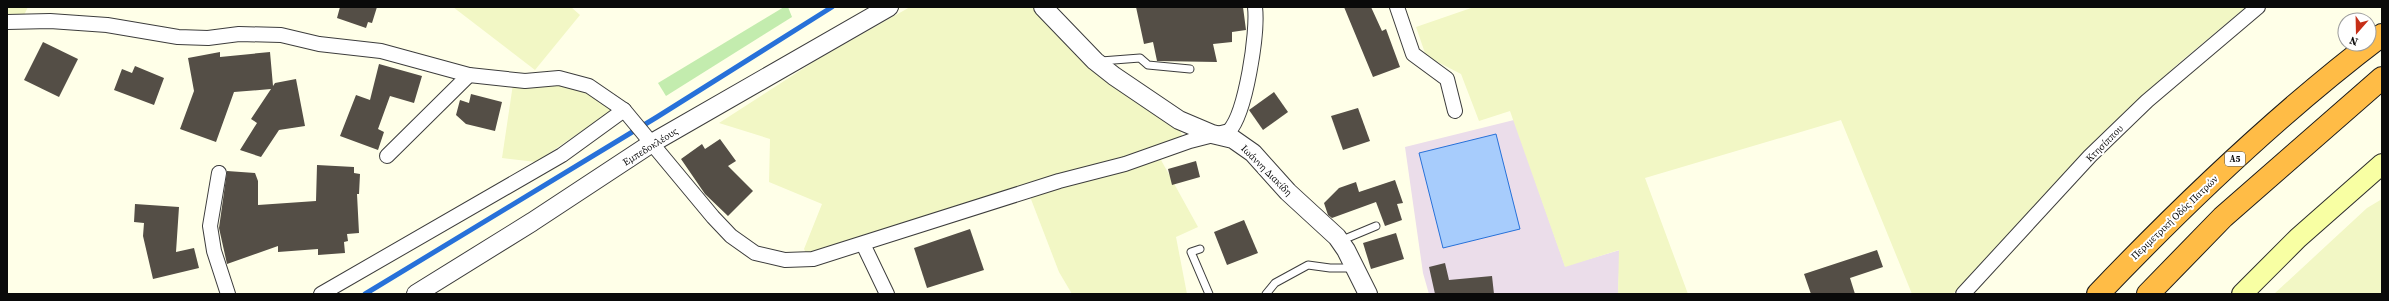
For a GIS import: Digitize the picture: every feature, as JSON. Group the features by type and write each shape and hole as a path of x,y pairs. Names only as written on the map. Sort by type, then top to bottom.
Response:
{"highway":[{"name":"Περιμετρική Οδός Πατρών","path":"2098,294 2200,192 2322,83 2382,35"},
{"path":"2148,294 2223,217 2382,78"}],"main road":[{"path":"2242,294 2298,238 2373,178 2382,164"}],"street":[{"name":"Εμπεδοκλέους","path":"416,294 532,222 652,143 889,7"},
{"name":"Ιωάννη Διακίδη","path":"1043,7 1095,61 1114,76 1179,120 1212,134 1233,139 1253,153 1288,192 1327,226 1340,241 1368,294"},
{"path":"7,22 50,21 107,25 178,37 208,38 239,34 281,35 318,44 381,51 470,75 525,81 559,78 589,86 629,115 713,217 731,236 755,253 786,260 813,259 1059,181 1125,164 1212,134 1229,131 1236,122 1255,43 1255,7"},
{"path":"1396,7 1413,54 1447,79 1455,110"},
{"name":"Κτησίππου","path":"1963,294 2096,151 2147,101 2258,7"},
{"path":"387,156 470,75"},
{"path":"321,294 536,171 629,115"},
{"path":"219,173 210,226 214,251 228,294"},
{"path":"863,244 887,294"}],"lane":[{"path":"1095,61 1140,58 1148,65 1190,69"},
{"path":"1340,241 1376,226"},
{"path":"1200,249 1191,252 1209,294"},
{"path":"1266,294 1274,282 1308,265 1330,268 1355,268"}],"shaded area":[{"path":"1514,120 1565,266 1620,250 1618,294 1429,294 1423,273 1405,147"}],"green space":[{"path":"7,7 28,7 22,19 7,17"},
{"path":"453,7 571,7 580,15 535,70"},
{"path":"784,7 788,7 792,17 666,96 658,83"},
{"path":"910,7 1039,7 1178,123 1183,139 807,255 804,249 822,204 769,182 770,139 719,123 815,61"},
{"path":"1474,7 2246,7 2180,62 2110,126 1953,294 1912,294 1841,120 1645,178 1688,294 1618,294 1619,250 1565,267 1510,111 1479,121 1461,74 1426,56 1416,27"},
{"path":"560,83 588,90 614,109 536,162 502,158 513,84"},
{"path":"1161,160 1198,227 1176,237 1187,294 1072,294 1059,272 1029,194"},
{"path":"2382,199 2382,294 2274,294 2367,208"}],"water":[{"path":"1496,134 1520,229 1443,248 1419,153"}],"building":[{"path":"340,7 377,7 372,23 368,22 366,28 337,18"},
{"path":"1136,7 1243,7 1246,30 1232,32 1232,42 1213,44 1217,62 1157,61 1153,42 1144,44"},
{"path":"1344,7 1371,7 1382,31 1386,29 1400,67 1373,77"},
{"path":"43,42 78,59 59,97 24,80"},
{"path":"220,52 220,57 270,52 273,86 275,83 296,79 305,126 279,130 261,157 240,150 257,123 251,119 271,89 234,92 216,142 180,129 194,91 188,58"},
{"path":"379,64 422,76 414,103 390,96 378,129 384,132 378,150 340,136 356,95 370,100"},
{"path":"135,66 164,78 154,105 114,90 122,69 132,73"},
{"path":"1274,92 1288,112 1263,130 1249,110"},
{"path":"471,94 502,102 495,131 466,124 456,115 460,100 469,103"},
{"path":"1358,108 1370,141 1343,150 1331,116"},
{"path":"720,139 736,161 728,166 753,191 728,216 705,194 681,159 702,144 705,149"},
{"path":"1196,161 1200,177 1172,185 1168,169"},
{"path":"317,165 354,167 354,173 360,174 359,194 357,194 359,233 347,234 348,241 344,242 345,253 318,255 318,249 278,252 278,246 227,264 219,228 227,171 255,173 258,181 258,205 316,201"},
{"path":"1395,180 1403,203 1397,204 1402,220 1385,226 1376,202 1332,218 1328,215 1324,203 1339,188 1356,182 1359,192"},
{"path":"135,204 179,207 176,252 194,248 199,268 153,279 143,236 144,223 134,222"},
{"path":"1244,220 1258,253 1227,265 1214,232"},
{"path":"970,229 984,270 927,288 914,248"},
{"path":"1396,233 1404,259 1371,269 1363,243"},
{"path":"1877,250 1883,267 1850,278 1855,294 1811,294 1804,274"},
{"path":"1445,263 1449,280 1492,276 1494,294 1435,294 1429,267"}],"waterway":[{"path":"365,294 657,117 832,7"}]}
